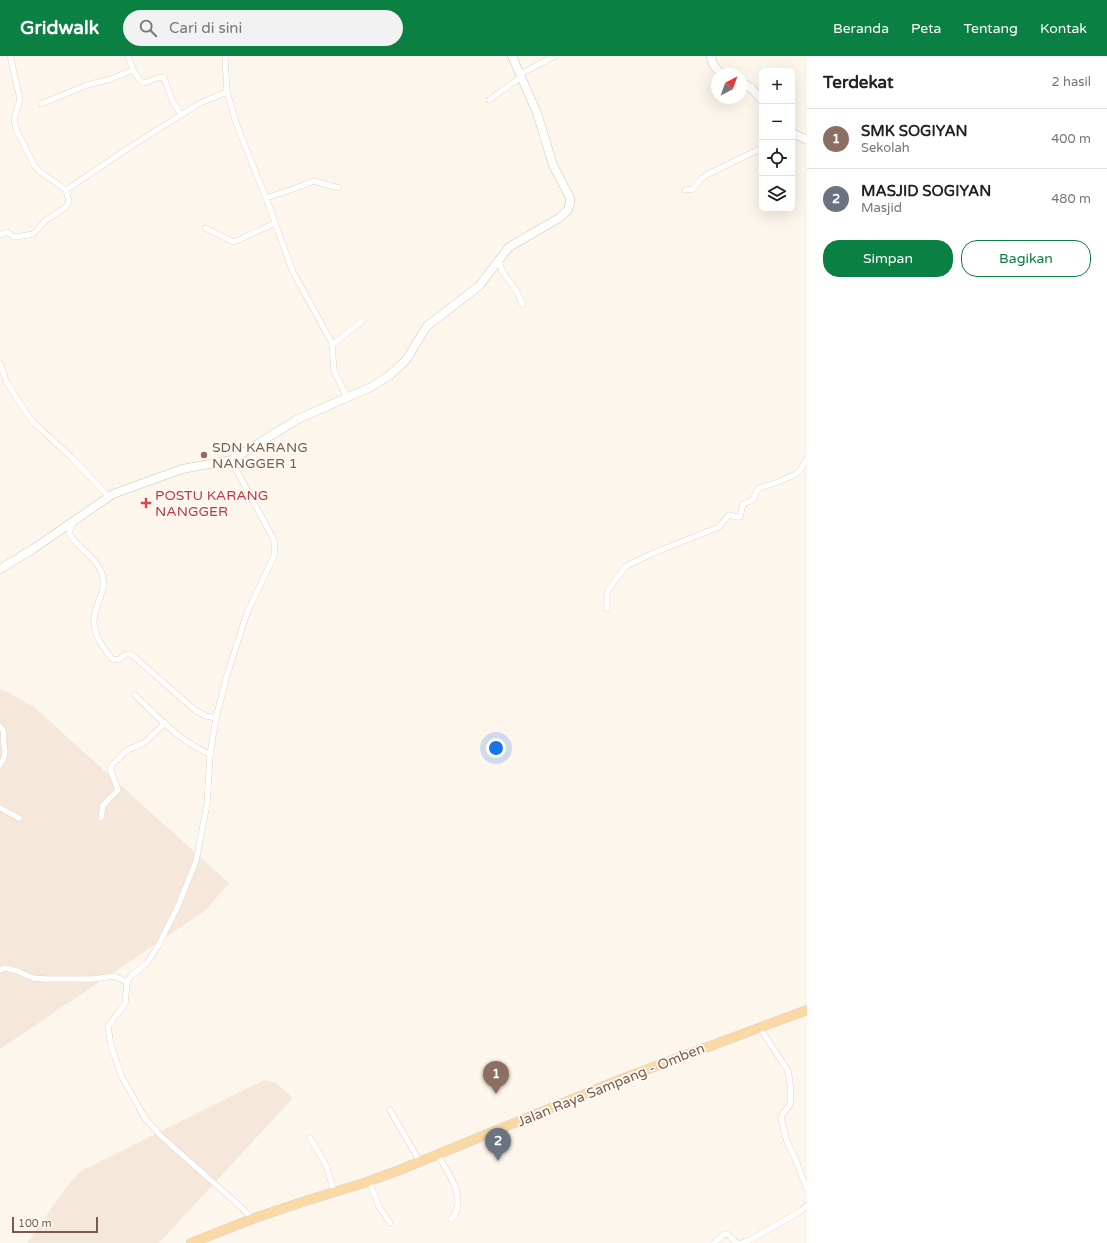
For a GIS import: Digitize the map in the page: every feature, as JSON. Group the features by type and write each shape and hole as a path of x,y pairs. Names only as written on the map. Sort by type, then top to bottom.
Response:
{"main road":[{"name":"Jalan Raya Sampang - Omben","path":"191,1243 252,1219 420,1162 624,1078 807,1010"}],"street":[{"path":"0,234 5,232 14,236 22,236 33,234 46,220 68,204 69,198 66,190 39,172 16,129 14,119 20,98 10,56"},
{"path":"128,56 133,70 144,83 164,78 172,100 181,115"},
{"path":"225,56 227,92 237,126 266,198 293,272 330,338 334,371 347,397"},
{"path":"0,569 73,522 108,496 182,469 231,460 298,419 371,387 390,375 404,363 427,326 479,286 504,252 514,243 559,218 568,210 570,198 553,165 536,113 512,56"},
{"path":"489,100 521,76 554,56"},
{"path":"711,56 711,60 716,68"},
{"path":"40,104 87,85 111,79 133,70"},
{"path":"747,86 759,97"},
{"path":"66,190 133,145 200,103 227,92"},
{"path":"795,134 807,140"},
{"path":"685,190 693,189 701,179 708,174 759,149"},
{"path":"266,198 314,180 339,188"},
{"path":"205,228 234,242 275,223"},
{"path":"499,260 502,271 516,290 523,305"},
{"path":"332,345 362,322"},
{"path":"0,363 6,381 34,423 71,457 108,496"},
{"path":"607,609 608,590 626,566 656,552 719,527 729,515 737,517 740,516 743,504 753,500 759,488 796,474 807,459"},
{"path":"231,460 270,532 276,549 247,613 227,675 216,718 210,754 207,804 196,861 178,906 158,946 147,962 135,972 127,982 126,1004 110,1022 108,1027 111,1046 122,1078 145,1118 155,1130 236,1202 252,1219"},
{"path":"73,522 70,530 71,537 97,564 103,576 104,587 96,611 94,625 97,637 112,659 118,660 126,654 132,654 196,710 206,716 216,718"},
{"path":"135,695 185,741 197,749 210,754"},
{"path":"100,818 103,805 118,790 110,769 111,766 127,750 144,743 165,723"},
{"path":"0,726 4,732 2,741 6,751 5,757 0,765"},
{"path":"0,808 19,818"},
{"path":"0,970 5,968 34,978 93,979 114,976 127,982"},
{"path":"760,1028 788,1071 790,1079 790,1103 781,1115 781,1118 787,1142 807,1189"},
{"path":"390,1110 420,1162"},
{"path":"310,1138 327,1167 334,1192"},
{"path":"438,1155 450,1175 458,1198 457,1211 451,1219"},
{"path":"369,1180 379,1207 390,1223"},
{"path":"741,1243 750,1240 807,1206"},
{"path":"714,1243 727,1234 737,1243"}],"shaded area":[{"path":"0,689 35,708 229,883 206,910 0,1049"},
{"path":"264,1080 276,1083 293,1098 159,1243 27,1243 68,1185 81,1171"}],"place":[{"name":"SDN KARANG NANGGER 1","path":"204,455"},
{"name":"POSTU KARANG NANGGER","path":"146,503"},
{"name":"SMK SOGIYAN","path":"496,1094"},
{"name":"MASJID SOGIYAN","path":"498,1161"}]}
